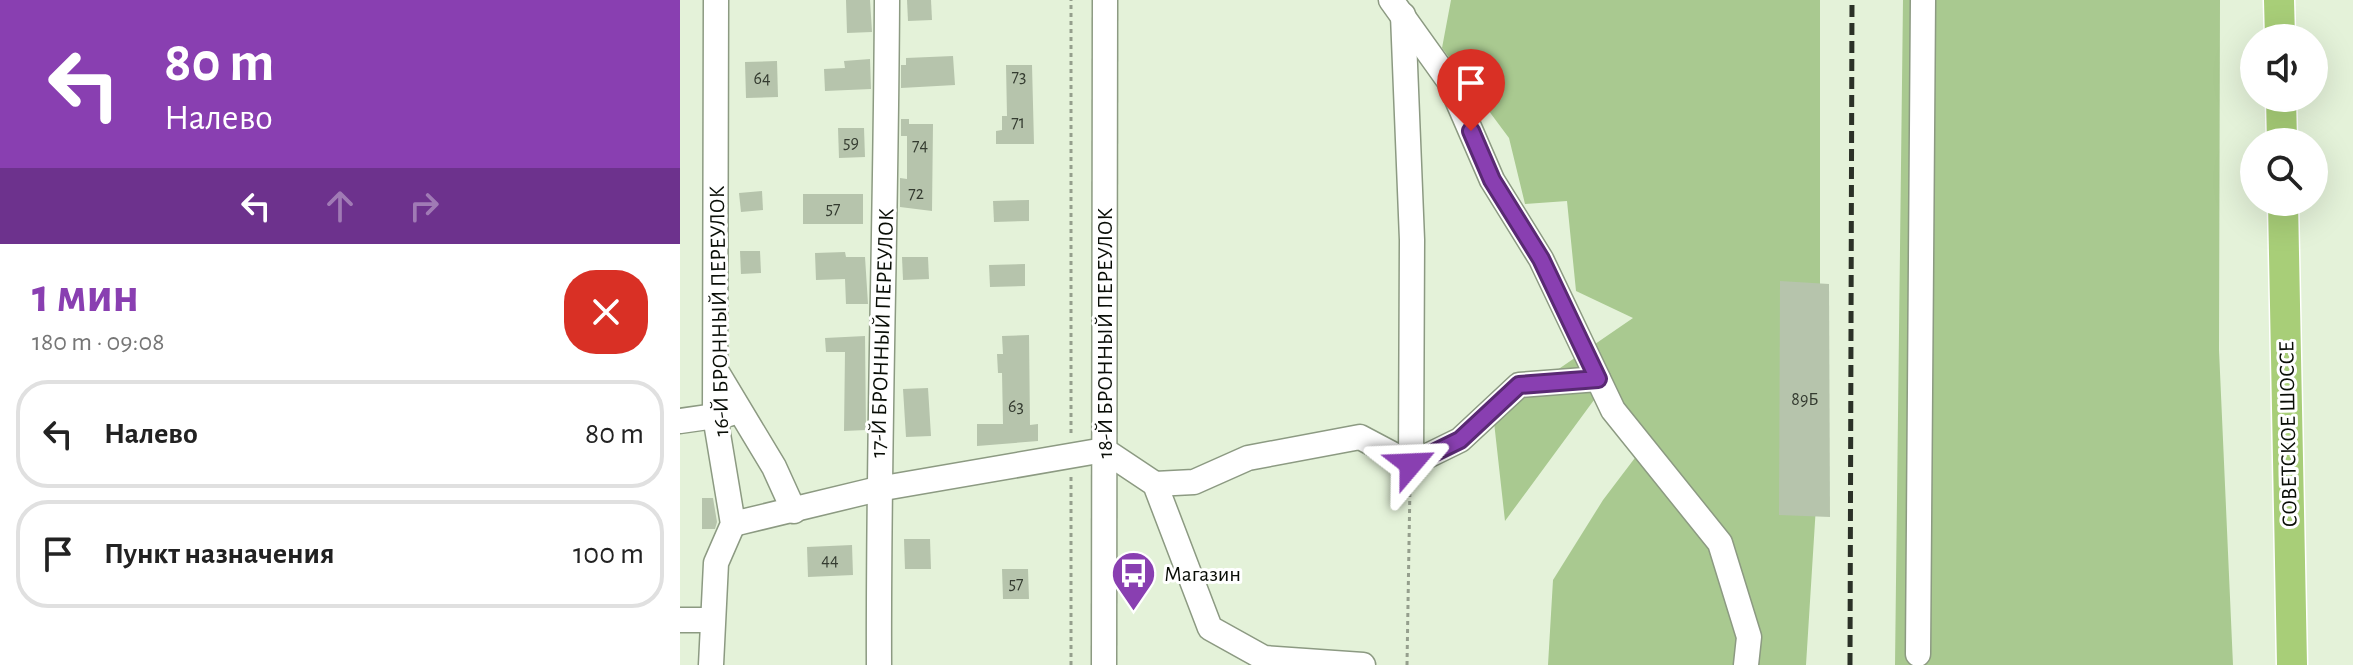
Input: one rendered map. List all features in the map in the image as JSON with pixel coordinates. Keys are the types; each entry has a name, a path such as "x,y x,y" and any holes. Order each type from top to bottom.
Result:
{"main road":[{"path":"2279,0 2280,24"},
{"name":"СОВЕТСКОЕ ШОССЕ","path":"2283,216 2292,665"}],"street":[{"name":"16-Й БРОННЫЙ ПЕРЕУЛОК","path":"716,0 718,374 715,416 733,524"},
{"name":"17-Й БРОННЫЙ ПЕРЕУЛОК","path":"879,665 878,489 886,239 887,0"},
{"name":"18-Й БРОННЫЙ ПЕРЕУЛОК","path":"1104,665 1105,0"},
{"path":"1918,654 1923,0"},
{"path":"1397,7 1449,81 1492,180 1541,259 1613,410 1720,543 1749,637 1746,665"},
{"path":"1397,7 1412,240 1411,464"},
{"path":"718,374 743,412 794,511"},
{"path":"1411,464 1460,440 1519,385 1598,379"},
{"path":"680,421 743,412"},
{"path":"1155,484 1194,482 1248,458 1360,437 1411,464"},
{"path":"711,665 710,620 716,563 733,524 878,489 1104,450 1155,484 1210,628 1264,658 1363,665"},
{"path":"680,620 710,620"}],"path":[{"path":"1071,0 1071,665"},
{"path":"1407,665 1411,464"}],"green space":[{"path":"1451,0 1820,0 1820,442 1806,665 1548,665 1553,580 1603,500 1650,438 1605,385 1505,521 1494,422 1515,399 1633,318 1576,291 1567,201 1525,204 1509,138 1442,48"},
{"path":"1903,0 2220,0 2219,350 2233,665 1895,665"}],"building":[{"path":"846,0 870,0 872,32 847,33"},
{"path":"907,0 931,0 932,20 908,21"},
{"path":"953,56 955,85 901,88 901,65 906,65 906,58"},
{"path":"870,59 871,89 825,91 824,69 845,68 844,61"},
{"path":"777,61 778,97 746,98 745,62"},
{"path":"1006,65 1032,65 1034,144 996,144 996,131 1002,130 1002,116 1007,116"},
{"path":"901,119 909,119 909,124 933,124 932,211 900,207 900,178 907,179 907,136 901,136"},
{"path":"838,128 864,128 865,157 839,158"},
{"path":"762,191 763,210 741,212 739,193"},
{"path":"803,194 863,194 863,224 803,224"},
{"path":"1029,200 1029,221 994,222 993,201"},
{"path":"740,251 760,251 761,273 741,274"},
{"path":"845,252 846,257 865,257 868,304 846,304 845,279 816,280 815,253"},
{"path":"902,257 928,257 929,279 903,280"},
{"path":"1025,264 1025,286 990,287 989,265"},
{"path":"1780,281 1829,284 1830,517 1779,515"},
{"path":"1029,335 1030,425 1038,424 1038,441 977,446 977,424 1003,424 1002,373 998,373 997,354 1003,354 1002,336"},
{"path":"865,336 866,430 844,431 845,352 826,352 825,338"},
{"path":"928,388 931,436 906,437 903,389"},
{"path":"702,498 713,498 717,522 715,529 702,529"},
{"path":"904,539 930,539 931,569 905,569"},
{"path":"852,545 853,575 808,577 807,547"},
{"path":"1002,569 1028,569 1029,599 1003,599"}],"railway":[{"path":"1850,665 1852,0"}],"place":[{"name":"Магазин","path":"1133,613"}],"route":[{"path":"1411,464 1460,440 1519,385 1598,379 1541,259 1492,180 1471,131"}]}
